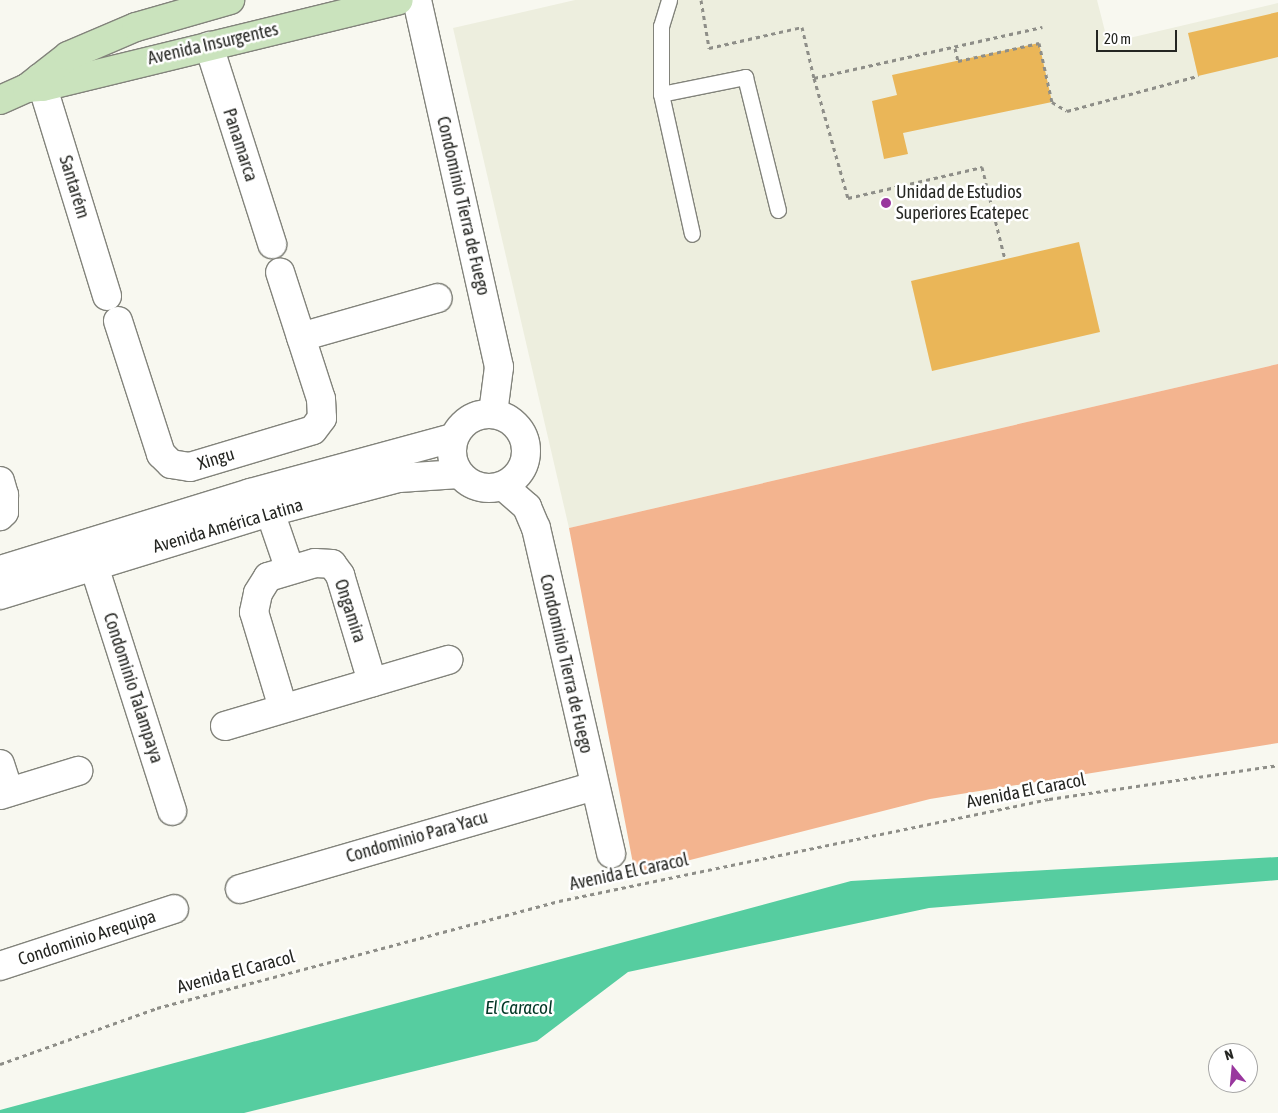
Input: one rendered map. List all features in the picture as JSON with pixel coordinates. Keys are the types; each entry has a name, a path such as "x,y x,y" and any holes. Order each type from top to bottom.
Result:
{"main road":[{"name":"Avenida Insurgentes","path":"37,84 68,56 127,30 230,0"},
{"name":"Avenida Insurgentes","path":"0,100 37,84 209,46 399,0"}],"street":[{"name":"Condominio Tierra de Fuego","path":"417,0 499,368 493,413"},
{"name":"Panamarca","path":"209,46 272,244"},
{"name":"Santarém","path":"37,84 107,296"},
{"name":"Xingu","path":"118,322 161,454 171,464 190,467 313,430 322,418 320,399 280,272"},
{"path":"301,337 438,298"},
{"path":"493,413 516,423 527,445 522,470 503,486 487,488 472,484 460,474 454,463 454,438 468,419 493,413"},
{"name":"Avenida América Latina","path":"0,570 250,493 454,438"},
{"path":"237,453 250,493"},
{"name":"Avenida América Latina","path":"0,595 270,512 399,478 460,474"},
{"path":"0,481 4,512 0,516"},
{"name":"Condominio Tierra de Fuego","path":"503,486 527,507 536,528 611,853"},
{"path":"270,512 290,570"},
{"name":"Ongamira","path":"283,708 254,612 258,594 268,577 290,570 315,563 332,564 340,575 372,682"},
{"name":"Condominio Talampaya","path":"94,566 172,811"},
{"path":"225,726 448,660"},
{"path":"0,764 5,794 78,771"},
{"name":"Condominio Para Yacu","path":"240,889 594,786"},
{"name":"Condominio Arequipa","path":"0,966 174,909"}],"lane":[{"path":"669,0 661,26 661,94 692,234"},
{"path":"661,94 745,77 778,210"}],"path":[{"path":"701,0 709,48 802,27 814,78 848,198 982,167 1005,259"},
{"path":"814,78 955,48 1042,27"},
{"path":"955,48 958,61 1039,44 1052,102 1067,111 1198,76"},
{"name":"Avenida El Caracol","path":"0,1064 157,1008 559,901 1049,799 1278,765"}],"shaded area":[{"name":"Unidad de Estudios Superiores Ecatepec","path":"575,0 1097,0 1108,43 1278,3 1278,364 569,528 453,28"},
{"path":"1278,364 1278,743 930,799 635,874 569,528"}],"water":[{"name":"El Caracol","path":"1278,857 1278,880 929,908 628,972 537,1041 244,1113 0,1113 0,1110 851,881"}],"building":[{"path":"1278,12 1278,57 1198,76 1188,33"},
{"path":"1039,43 1052,102 903,133 908,154 884,159 872,101 897,95 892,75"},
{"path":"1079,242 1100,332 932,371 911,281"}],"place":[{"name":"Unidad de Estudios Superiores Ecatepec","path":"886,203"}]}
